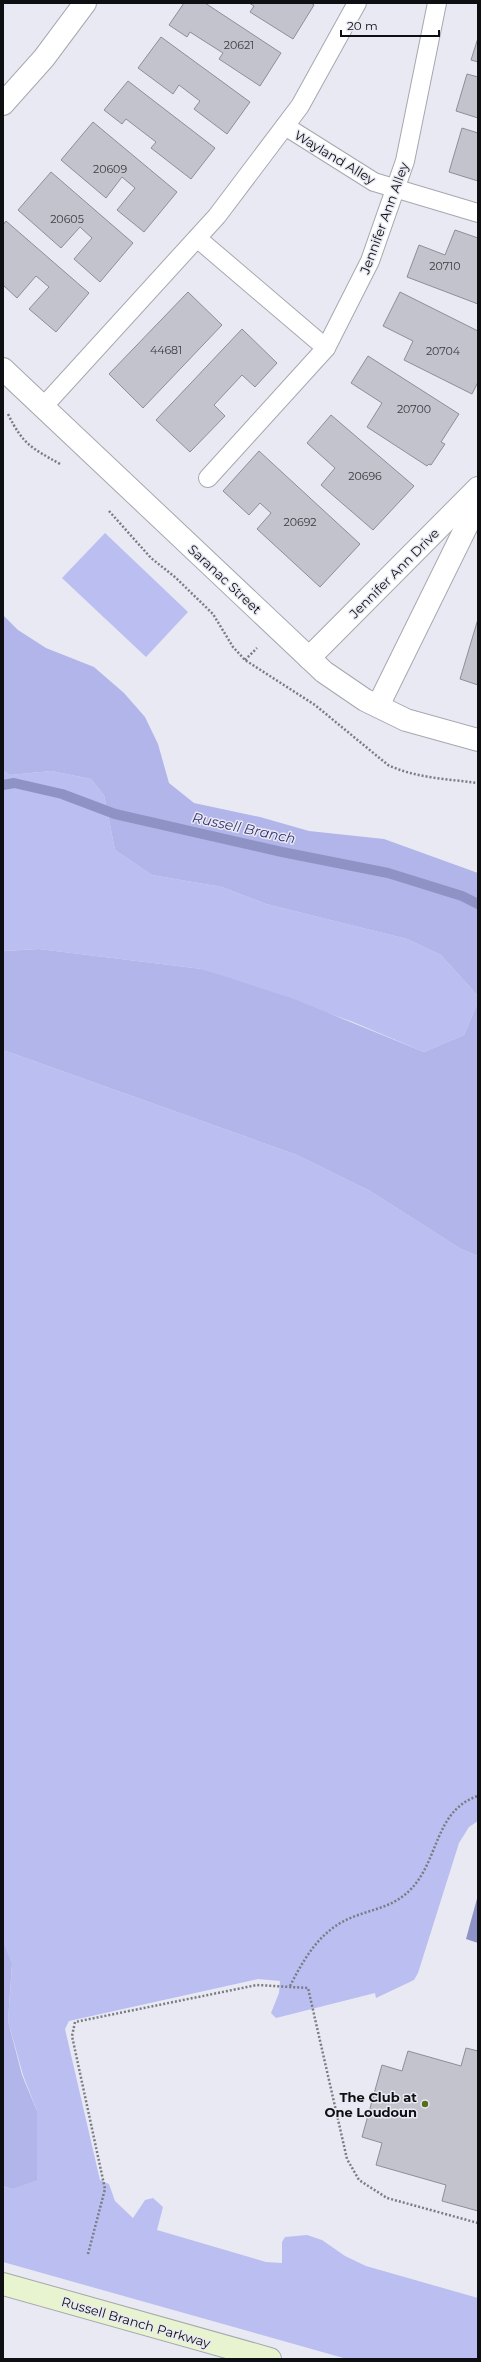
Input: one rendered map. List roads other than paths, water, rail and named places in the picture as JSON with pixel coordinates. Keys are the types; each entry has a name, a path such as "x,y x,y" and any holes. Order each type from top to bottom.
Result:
{"main road":[{"name":"Russell Branch Parkway","path":"3,2284 270,2359"}],"street":[{"path":"3,104 44,58 85,3"},
{"name":"Saranac Street","path":"3,369 324,672 365,700 406,720 478,740"},
{"name":"Jennifer Ann Drive","path":"309,658 478,488"},
{"name":"Jennifer Ann Drive","path":"378,706 478,502"}],"lane":[{"path":"43,407 217,216 300,106 358,3"},
{"name":"Jennifer Ann Alley","path":"208,478 326,348 370,261 405,160 437,3"},
{"name":"Wayland Alley","path":"285,126 374,182 395,190 478,213"},
{"path":"197,238 326,348"}],"waterway":[{"name":"Russell Branch","path":"3,785 14,783 62,794 115,814 282,852 388,873 462,896 478,904"}],"place":[{"name":"The Club at One Loudoun","path":"425,2104"}]}
